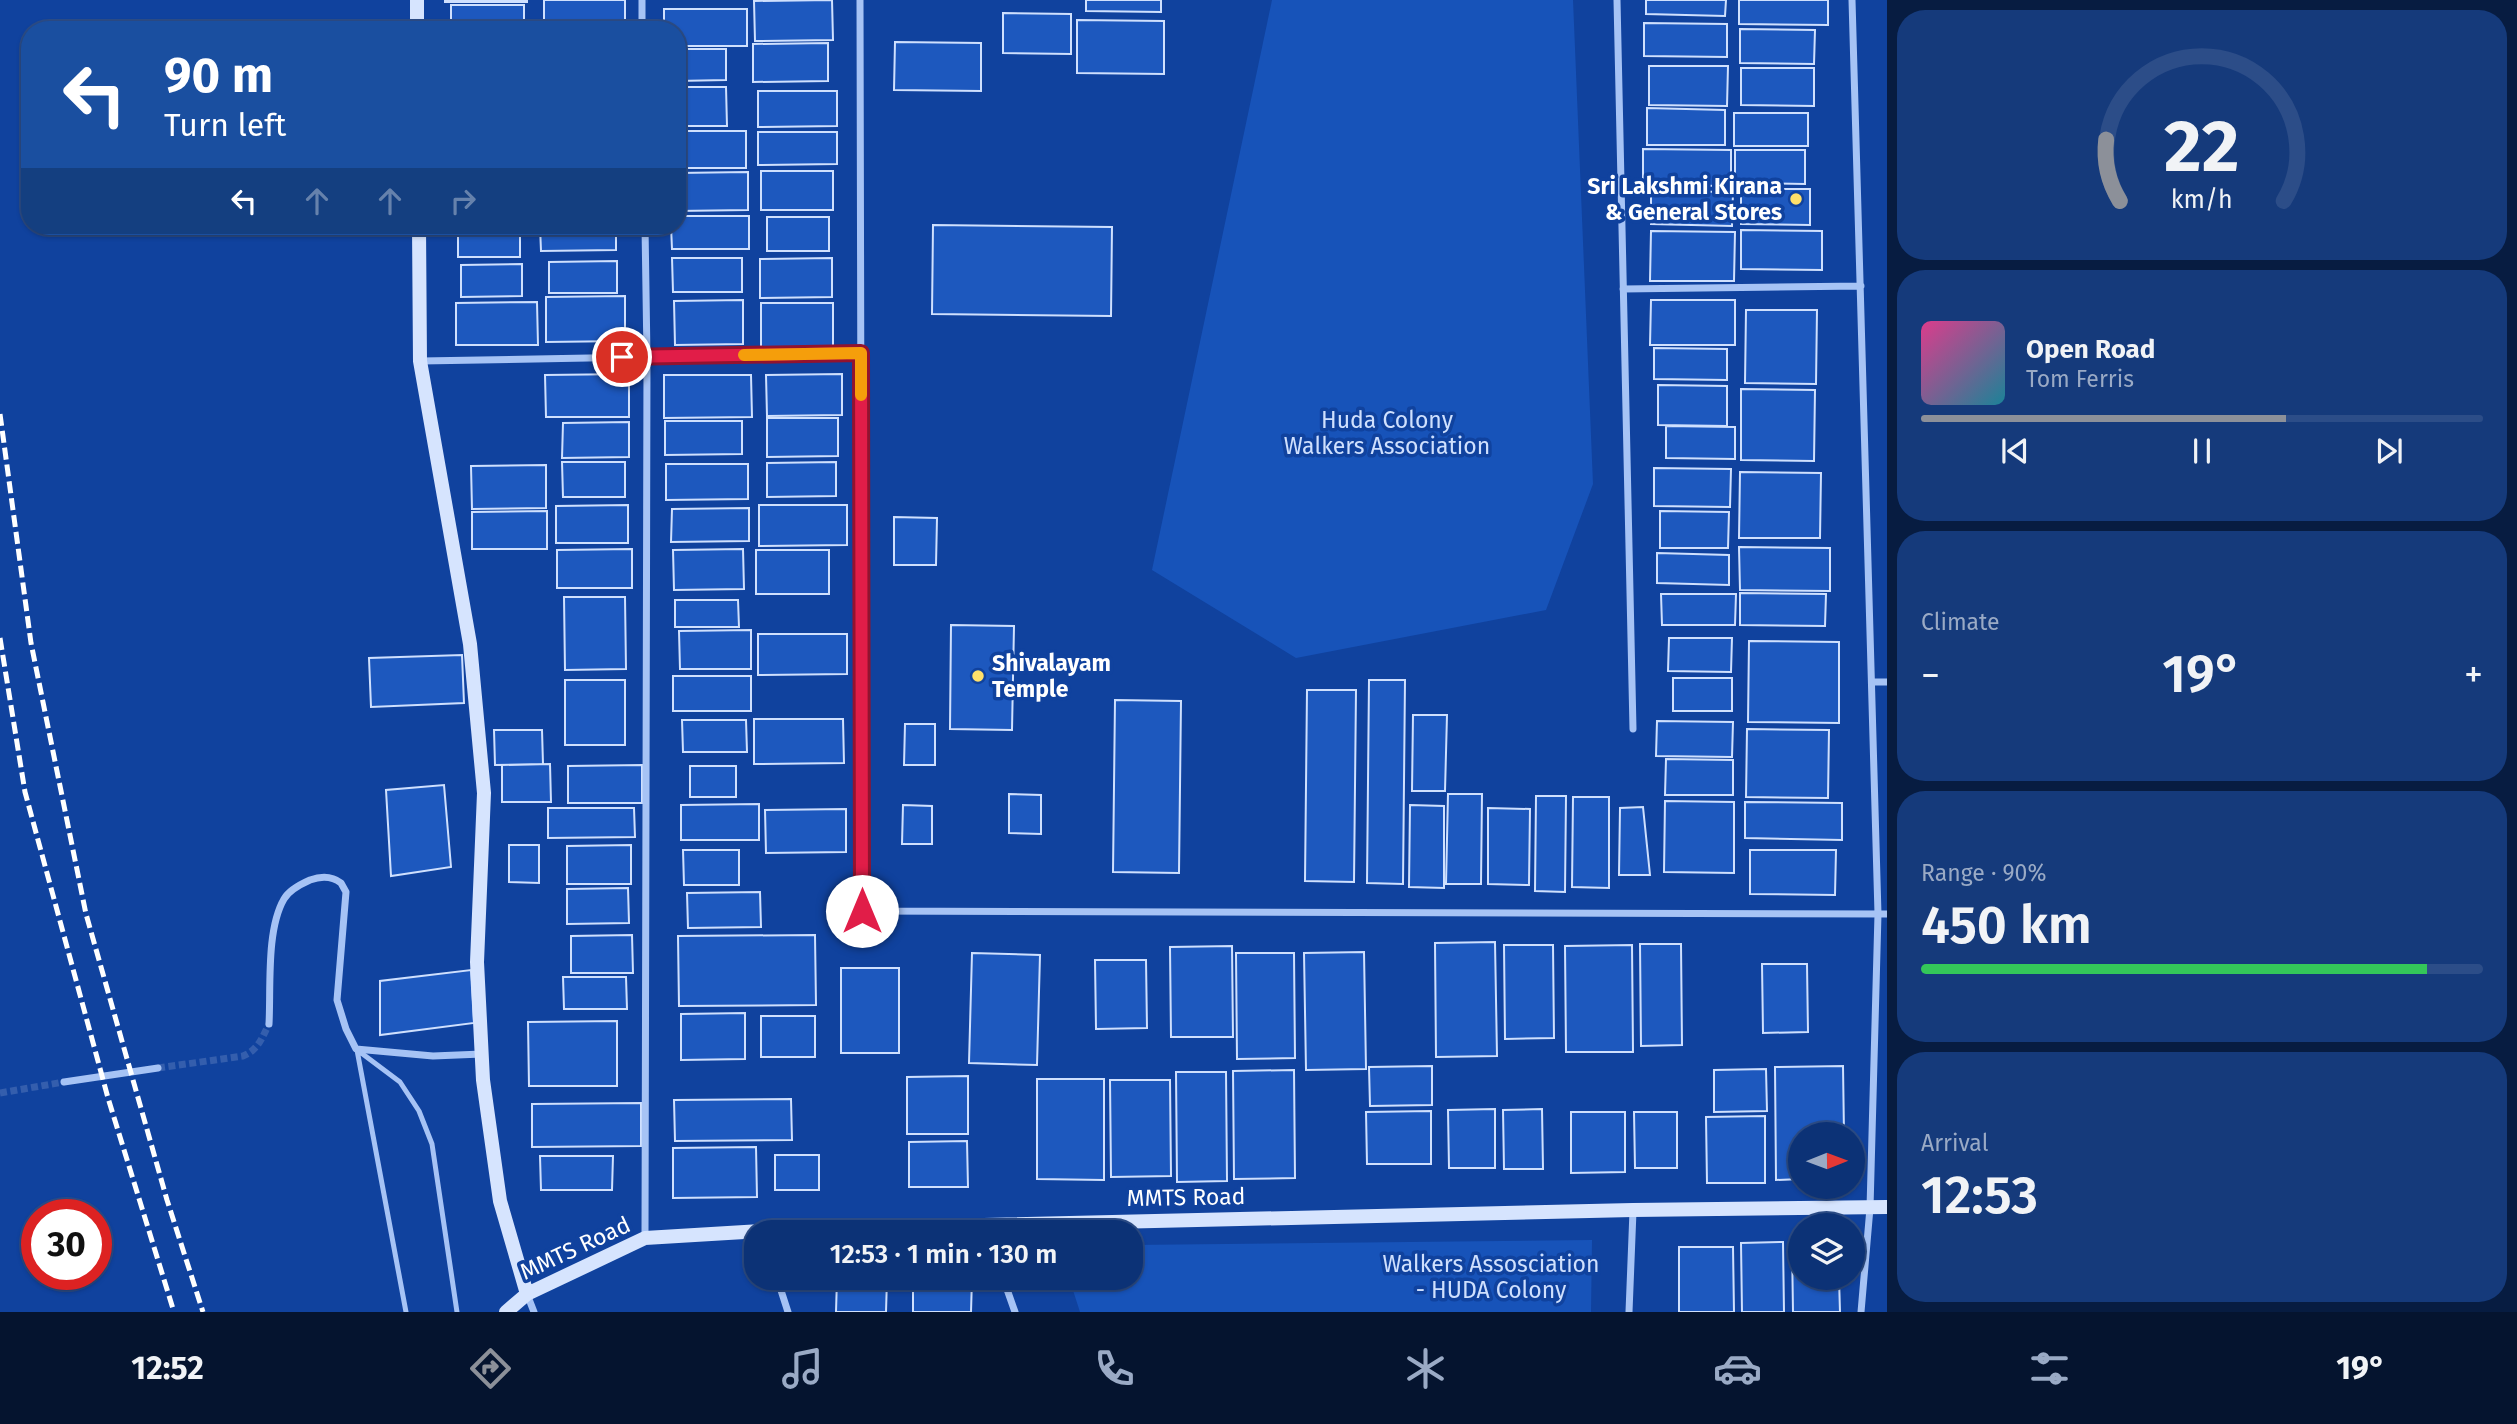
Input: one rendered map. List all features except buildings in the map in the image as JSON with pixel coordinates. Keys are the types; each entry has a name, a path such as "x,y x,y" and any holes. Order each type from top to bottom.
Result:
{"street":[{"path":"417,0 417,21"},
{"path":"642,0 642,21"},
{"path":"860,0 862,911 1883,914"},
{"path":"1617,0 1633,729"},
{"path":"1852,0 1872,682 1883,914 1870,1208 1861,1312"},
{"path":"419,235 420,362 470,644 484,793 477,962 482,1054 500,1201 534,1312"},
{"path":"645,235 645,1238"},
{"path":"1623,289 1861,286"},
{"path":"420,362 861,353"},
{"path":"1872,682 1887,682"},
{"path":"269,1024 277,916 285,897 298,886 312,879 328,877 341,883 346,892 337,1000 356,1049 433,1056 482,1054"},
{"path":"64,1082 158,1068"},
{"name":"MMTS Road","path":"1143,1224 1633,1210 1887,1207"},
{"path":"1629,1312 1633,1210"},
{"name":"MMTS Road","path":"506,1312 527,1294 645,1238 744,1233"},
{"path":"780,1290 788,1312"},
{"path":"1007,1290 1015,1312"}],"lane":[{"path":"356,1049 406,1312"},
{"path":"356,1049 400,1082 419,1111 432,1144 457,1312"}],"green space":[{"name":"Huda Colony Walkers Association","path":"1272,0 1573,0 1593,484 1546,610 1296,658 1152,570"},
{"name":"Walkers Assosciation - HUDA Colony","path":"1592,1240 1591,1312 1080,1312 1073,1290 1143,1290 1143,1245"}],"tunnel":[{"path":"158,1068 243,1056 256,1047 269,1024"},
{"path":"0,1093 64,1082"}],"railway":[{"path":"0,414 31,643 86,914 167,1200 203,1312"},
{"path":"0,638 25,792 108,1098 174,1312"}],"slow traffic":[{"path":"744,355 861,353 861,395"}],"place":[{"name":"Sri Lakshmi Kirana & General Stores","path":"1796,199"},
{"name":"Shivalayam Temple","path":"978,676"}],"route":[{"path":"622,357 861,353 862,911"}]}
